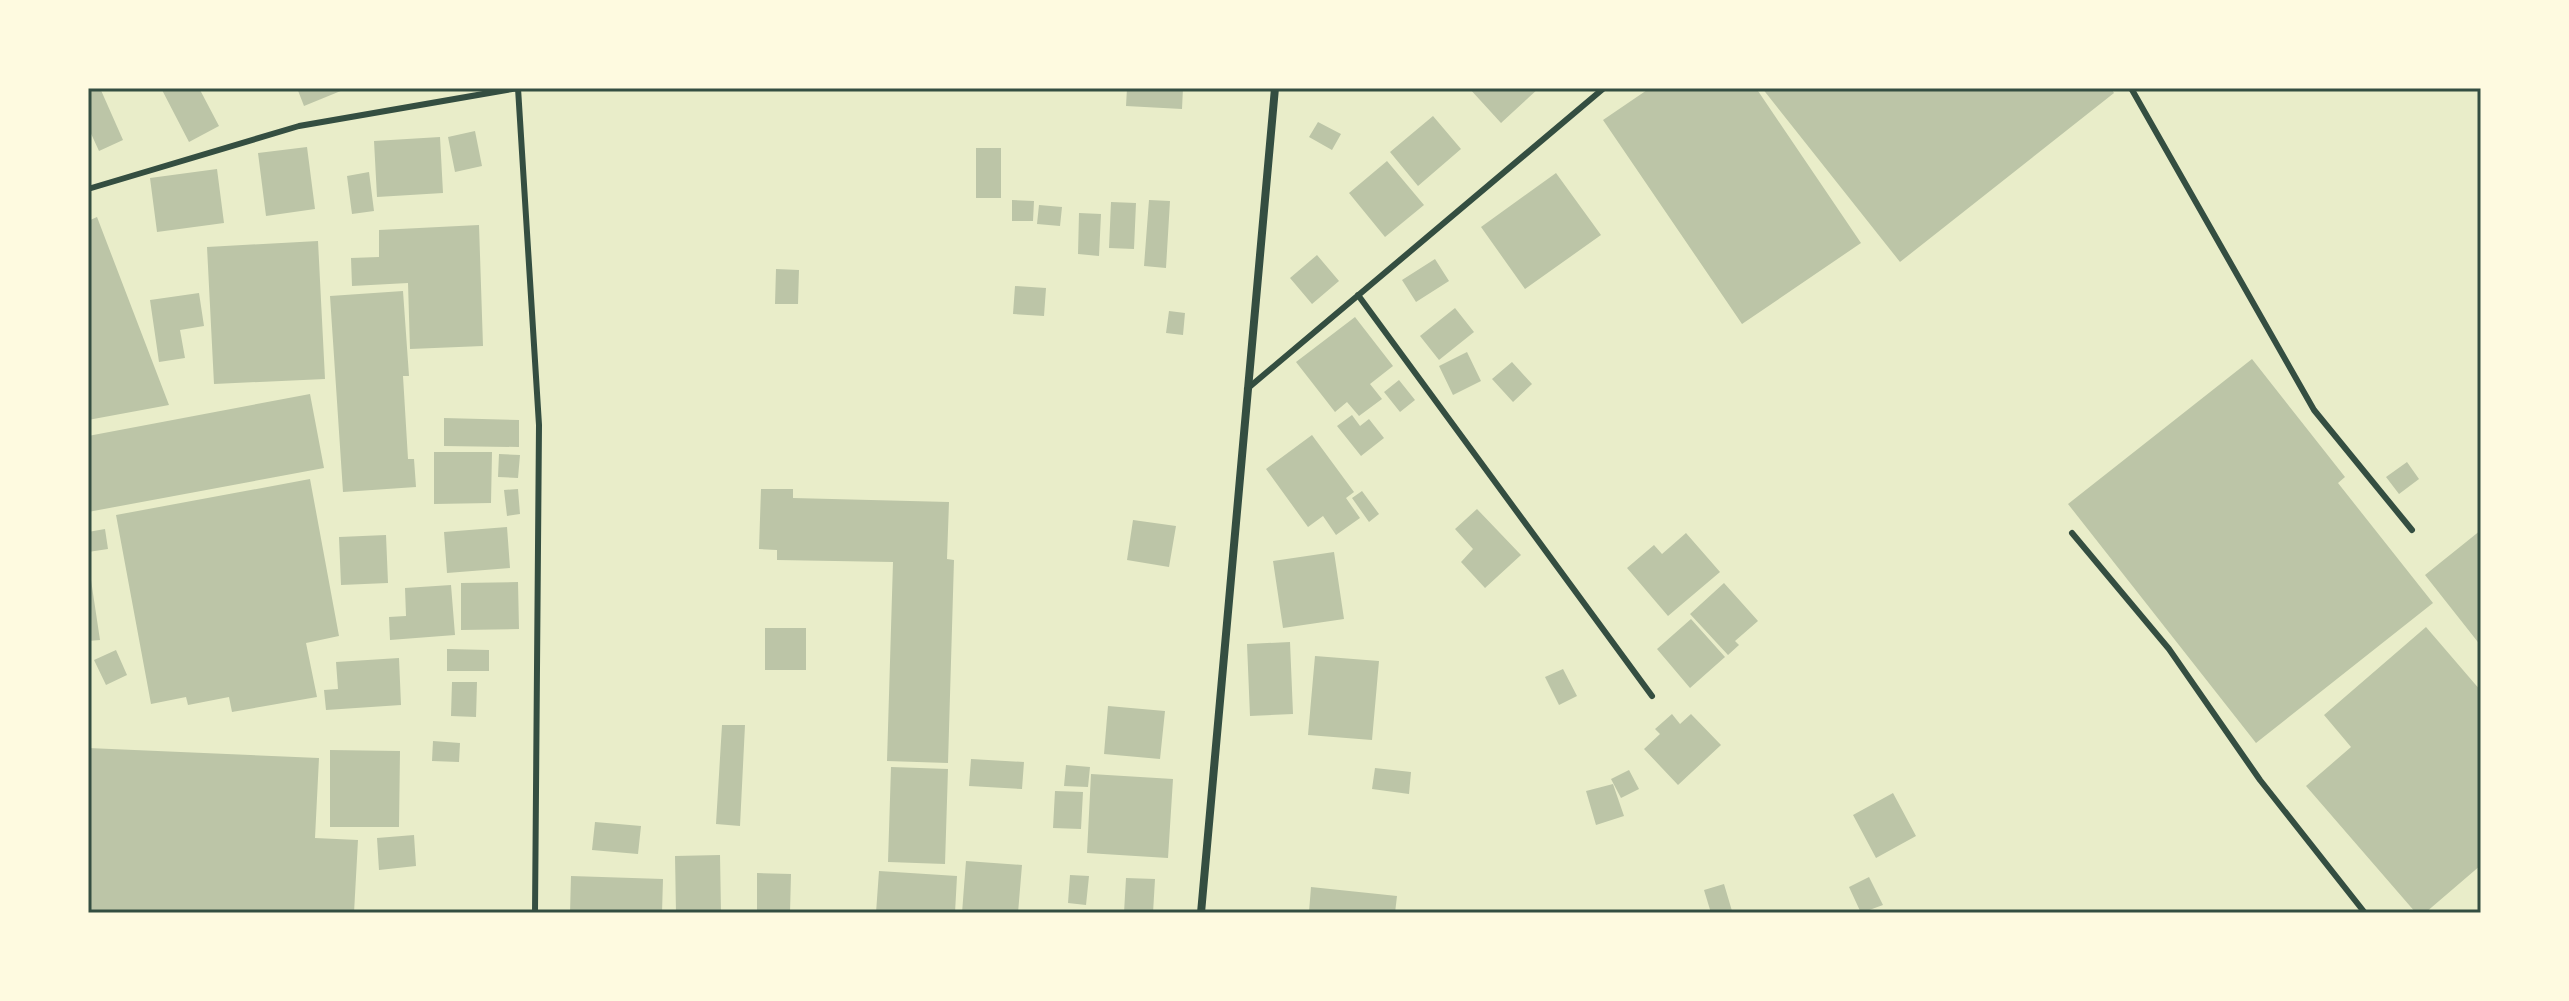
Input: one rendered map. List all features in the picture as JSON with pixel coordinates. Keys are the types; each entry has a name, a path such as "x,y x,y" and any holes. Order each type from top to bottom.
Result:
{"street":[{"path":"1201,913 1275,88"}],"lane":[{"path":"88,189 299,126 518,88 539,425 535,913"},
{"path":"1247,389 1604,88"},
{"path":"2131,88 2314,410 2412,530"},
{"path":"1358,295 1652,696"},
{"path":"2072,533 2169,649 2260,780 2365,913"}],"building":[{"path":"88,88 100,88 123,140 99,151 88,127"},
{"path":"161,88 199,88 219,126 189,142"},
{"path":"297,88 348,88 304,106"},
{"path":"1127,88 1183,88 1182,109 1126,106"},
{"path":"1469,88 1539,88 1501,123"},
{"path":"1650,88 1756,88 1861,243 1742,324 1603,120"},
{"path":"1762,88 2111,88 2114,93 1900,262"},
{"path":"1433,116 1461,149 1418,186 1390,152"},
{"path":"1318,122 1341,134 1332,150 1309,137"},
{"path":"475,131 482,166 455,172 448,137"},
{"path":"440,137 443,193 377,197 374,141"},
{"path":"307,147 315,209 266,216 258,153"},
{"path":"976,148 1001,148 1001,198 976,198"},
{"path":"1387,161 1424,205 1385,237 1349,193"},
{"path":"217,169 224,223 157,232 150,178"},
{"path":"369,172 374,211 352,214 347,176"},
{"path":"1556,173 1601,235 1525,289 1481,227"},
{"path":"1012,200 1034,201 1033,221 1012,221"},
{"path":"1149,200 1170,201 1166,268 1144,266"},
{"path":"1111,202 1136,203 1134,249 1109,248"},
{"path":"1039,205 1062,207 1060,226 1037,224"},
{"path":"1079,213 1101,214 1099,256 1078,254"},
{"path":"97,217 169,405 88,420 88,221"},
{"path":"479,225 483,346 410,349 408,283 352,286 351,258 379,257 379,230"},
{"path":"318,241 325,379 214,384 207,247"},
{"path":"1317,255 1339,281 1312,304 1290,278"},
{"path":"1435,259 1449,281 1416,302 1402,280"},
{"path":"776,269 799,270 798,304 775,304"},
{"path":"1015,286 1046,288 1044,316 1013,314"},
{"path":"403,291 409,376 403,376 408,459 414,459 416,487 343,492 330,296"},
{"path":"199,293 204,326 180,330 185,358 159,362 150,300"},
{"path":"1455,308 1474,332 1439,360 1420,336"},
{"path":"1169,311 1185,313 1183,335 1166,333"},
{"path":"1355,317 1393,366 1370,384 1382,399 1359,416 1347,402 1335,412 1296,362"},
{"path":"1467,352 1481,381 1453,395 1439,366"},
{"path":"2252,359 2345,477 2338,483 2433,603 2256,743 2068,504"},
{"path":"1512,362 1532,384 1513,402 1492,379"},
{"path":"1399,380 1415,400 1400,412 1384,392"},
{"path":"310,394 324,468 88,512 88,436"},
{"path":"1352,415 1360,426 1369,419 1384,438 1361,456 1337,426"},
{"path":"444,418 519,420 519,447 444,446"},
{"path":"1312,435 1354,492 1346,498 1360,518 1336,535 1323,516 1308,527 1266,469"},
{"path":"434,452 492,452 491,503 434,504"},
{"path":"499,454 520,455 518,478 498,477"},
{"path":"2407,462 2419,479 2399,494 2386,477"},
{"path":"310,479 339,636 306,643 317,697 232,712 229,697 188,705 186,697 151,704 116,515"},
{"path":"518,489 520,514 507,516 504,490"},
{"path":"761,489 793,489 793,498 949,502 947,559 954,560 948,763 887,761 893,562 777,560 777,550 759,549"},
{"path":"1362,491 1379,514 1369,522 1352,498"},
{"path":"1477,509 1521,555 1485,588 1461,562 1473,549 1455,529"},
{"path":"1133,520 1176,526 1169,567 1127,560"},
{"path":"507,527 510,568 447,573 444,532"},
{"path":"105,529 108,549 88,552 88,532"},
{"path":"2481,530 2481,646 2425,575"},
{"path":"1686,533 1720,572 1668,616 1627,568 1654,545 1662,554"},
{"path":"386,535 388,583 341,585 339,537"},
{"path":"1334,552 1344,619 1283,628 1273,561"},
{"path":"88,560 100,640 88,641"},
{"path":"518,582 519,629 461,630 461,583"},
{"path":"1724,583 1758,621 1735,641 1739,645 1728,655 1690,614"},
{"path":"451,585 455,635 390,640 389,617 406,616 405,588"},
{"path":"1691,619 1725,657 1690,688 1657,649"},
{"path":"2426,627 2481,691 2481,865 2425,913 2416,913 2306,786 2351,747 2324,715"},
{"path":"765,628 806,628 806,670 765,670"},
{"path":"1290,642 1293,714 1250,716 1247,644"},
{"path":"447,649 489,650 489,671 447,671"},
{"path":"116,650 127,675 106,685 94,660"},
{"path":"1315,656 1379,661 1372,740 1308,735"},
{"path":"399,658 401,705 326,710 324,690 338,689 336,662"},
{"path":"1563,669 1577,696 1559,705 1545,677"},
{"path":"452,682 477,682 476,717 451,716"},
{"path":"1108,706 1165,711 1160,759 1104,754"},
{"path":"1672,714 1680,724 1691,714 1721,745 1678,785 1644,749 1660,734 1655,729"},
{"path":"722,725 745,725 740,826 716,824"},
{"path":"433,741 460,743 459,762 432,761"},
{"path":"88,748 319,758 315,838 358,840 354,913 88,913"},
{"path":"330,750 400,751 399,827 330,827"},
{"path":"971,759 1024,762 1022,789 969,786"},
{"path":"1066,765 1090,767 1088,787 1064,786"},
{"path":"891,767 948,769 945,864 888,862"},
{"path":"1375,768 1411,772 1409,794 1372,789"},
{"path":"1629,770 1639,789 1621,798 1611,779"},
{"path":"1091,774 1173,779 1168,858 1087,853"},
{"path":"1613,784 1624,816 1596,825 1586,791"},
{"path":"1055,791 1083,792 1081,829 1053,828"},
{"path":"1893,793 1916,836 1876,858 1853,815"},
{"path":"595,822 641,826 638,854 592,850"},
{"path":"414,835 416,866 379,870 377,838"},
{"path":"720,855 721,913 676,913 675,856"},
{"path":"966,861 1022,865 1018,913 962,913"},
{"path":"879,871 957,876 955,913 876,913"},
{"path":"757,873 791,874 790,913 757,913"},
{"path":"1070,875 1089,876 1086,905 1068,903"},
{"path":"571,876 663,879 662,913 570,913"},
{"path":"1869,877 1883,905 1861,913 1849,887"},
{"path":"1126,878 1155,879 1153,913 1124,913"},
{"path":"1724,884 1732,911 1711,913 1704,890"},
{"path":"1311,887 1397,896 1395,913 1309,912"}]}
